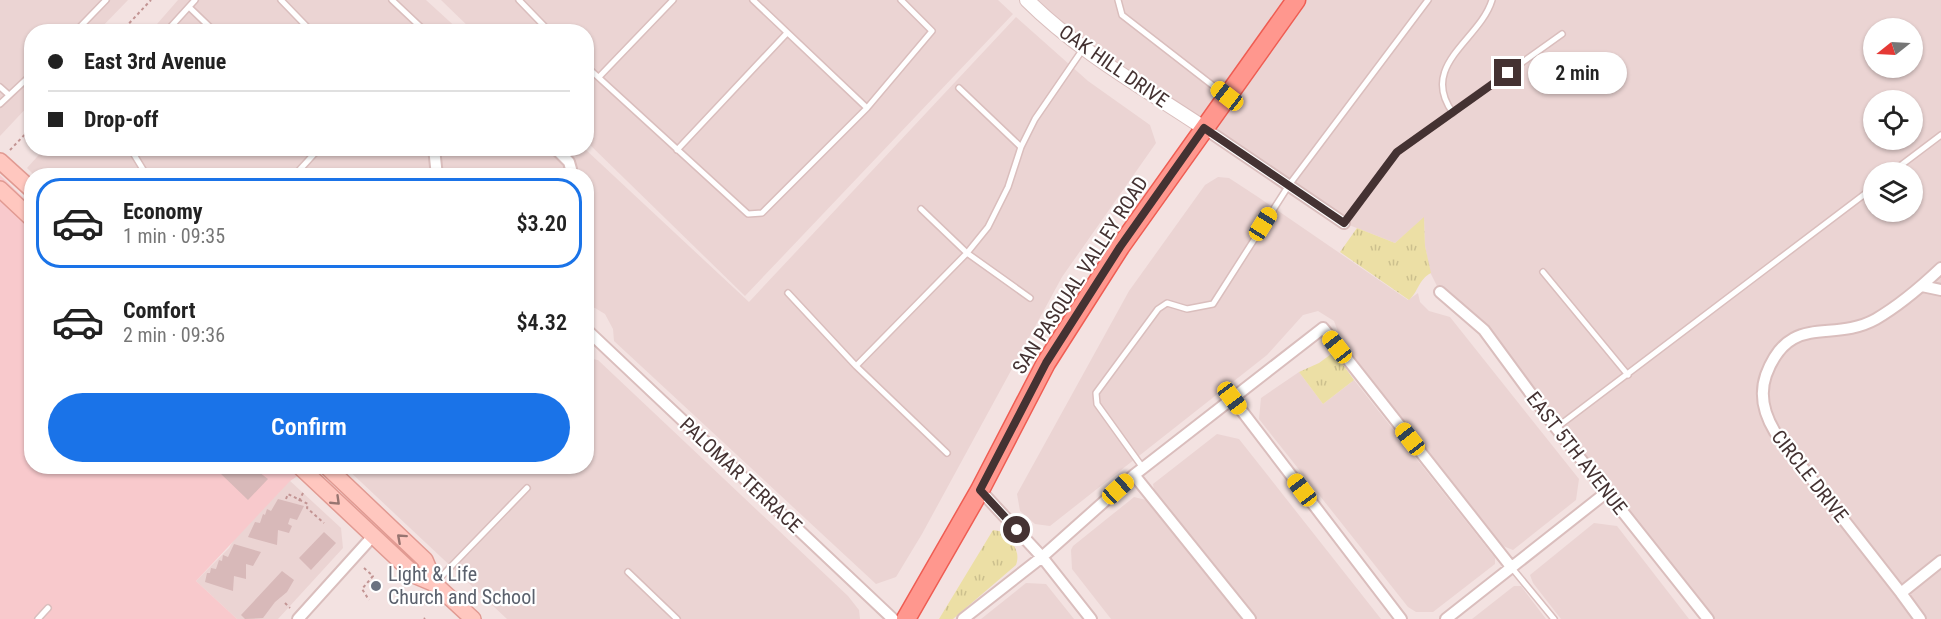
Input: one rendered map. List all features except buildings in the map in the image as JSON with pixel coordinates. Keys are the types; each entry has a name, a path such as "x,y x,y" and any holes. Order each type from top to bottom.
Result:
{"main road":[{"name":"SAN PASQUAL VALLEY ROAD","path":"906,619 980,490 1046,363 1120,247 1296,0"},
{"path":"0,161 24,183"},
{"path":"0,189 24,212"},
{"path":"307,474 416,576 435,584 473,619"},
{"path":"334,474 425,560 435,584"}],"street":[{"name":"OAK HILL DRIVE","path":"1027,0 1045,18 1084,47 1204,128"},
{"path":"1204,128 1344,223"},
{"name":"CIRCLE DRIVE","path":"1920,619 1775,432 1768,420 1761,395 1773,355 1796,336 1813,331 1846,329 1875,320 1922,286 1941,268"},
{"path":"1922,286 1941,290"},
{"name":"EAST 5TH AVENUE","path":"1440,292 1484,330 1556,428 1708,619"},
{"path":"963,619 1042,557 1134,475 1323,328 1512,568"},
{"name":"PALOMAR TERRACE","path":"594,337 893,619"},
{"path":"1232,398 1401,619"},
{"path":"1134,475 1250,619"},
{"path":"980,490 1042,557 1091,619"},
{"path":"1446,619 1607,492"},
{"path":"298,619 365,548 373,536"},
{"path":"1901,593 1941,561"}],"lane":[{"path":"83,24 106,0"},
{"path":"173,24 195,0"},
{"path":"281,0 304,24"},
{"path":"392,0 418,24"},
{"path":"519,0 542,24"},
{"path":"599,77 673,0"},
{"path":"753,0 867,108"},
{"path":"594,73 748,214 762,213 867,108 932,31 901,0"},
{"path":"1118,0 1122,15 1227,96"},
{"path":"1143,468 1097,404 1096,393 1158,309 1167,303 1187,309 1213,304 1289,185 1428,0"},
{"path":"1453,113 1446,104 1442,84 1447,65 1492,0"},
{"path":"189,7 206,24"},
{"path":"677,150 787,33"},
{"path":"1344,223 1397,152 1562,34"},
{"path":"856,366 967,254 988,226 1008,187 1021,147 1035,119 1084,47"},
{"path":"0,104 24,81"},
{"path":"0,87 9,95"},
{"path":"959,88 1021,147"},
{"path":"1905,162 1941,135"},
{"path":"301,168 312,156"},
{"path":"1556,428 1863,195"},
{"path":"921,209 967,254 1030,298"},
{"path":"1543,272 1628,375"},
{"path":"788,293 856,366 947,453"},
{"path":"435,584 527,488"},
{"path":"1512,568 1554,619"},
{"path":"628,572 677,619"},
{"path":"38,619 48,608"}],"path":[{"path":"128,24 151,0"},
{"path":"0,161 24,136"},
{"path":"299,501 304,491"},
{"path":"286,499 288,494 309,504 307,508 324,522"},
{"path":"364,568 373,576 362,589 369,600"},
{"path":"285,603 290,608"}],"shaded area":[{"path":"0,0 128,0 105,24 24,24 24,110 0,136"},
{"path":"178,0 426,0 452,24 157,24"},
{"path":"441,0 998,0 1013,14 745,296 594,149 594,24 466,24"},
{"path":"1027,0 1941,0 1941,619 1708,619 1484,330 1440,292 1430,272 1425,246 1424,218 1395,243 1344,223"},
{"path":"1016,17 1088,81 1150,125 1156,143 1062,277 922,534 896,577 876,584 614,341 613,329 605,314 594,308 594,168 27,168 38,156 593,156 749,302"},
{"path":"0,175 24,198 24,474 300,474 290,481 196,581 237,619 0,619"},
{"path":"1218,177 1229,178 1408,300 1418,293 1420,302 1429,311 1450,317 1579,479 1576,500 1513,550 1503,546 1341,340 1334,321 1318,311 1303,315 1267,355 1050,526 1035,524 1020,511 1017,494 1129,291 1205,185"},
{"path":"594,359 598,360 848,596 859,610 860,619 507,619 352,474 594,474"},
{"path":"1299,372 1323,404 1354,380 1495,558 1495,564 1433,612 1416,612 1408,607 1259,419 1261,398"},
{"path":"1217,434 1239,439 1381,619 1255,619 1154,490 1153,484"},
{"path":"271,474 283,474 341,528 343,548 278,619 237,619 196,581 229,548"},
{"path":"1134,497 1146,500 1242,619 1111,619 1072,569 1071,550"},
{"path":"1594,523 1617,526 1689,619 1561,619 1533,583 1530,575"},
{"path":"1026,583 1046,584 1074,619 981,619"},
{"path":"1514,586 1521,586 1546,619 1472,619"}],"green space":[{"path":"1424,217 1425,246 1431,273 1423,279 1409,300 1340,252 1357,228 1395,243"},
{"path":"1334,352 1354,380 1323,404 1299,372 1319,363"},
{"path":"993,530 1004,532 1013,544 1017,551 1016,565 953,619 939,619"}],"place":[{"name":"Light & Life Church and School","path":"376,586"}],"route":[{"path":"1017,530 980,490 1046,363 1120,247 1204,128 1344,223 1397,152 1508,73"}]}
